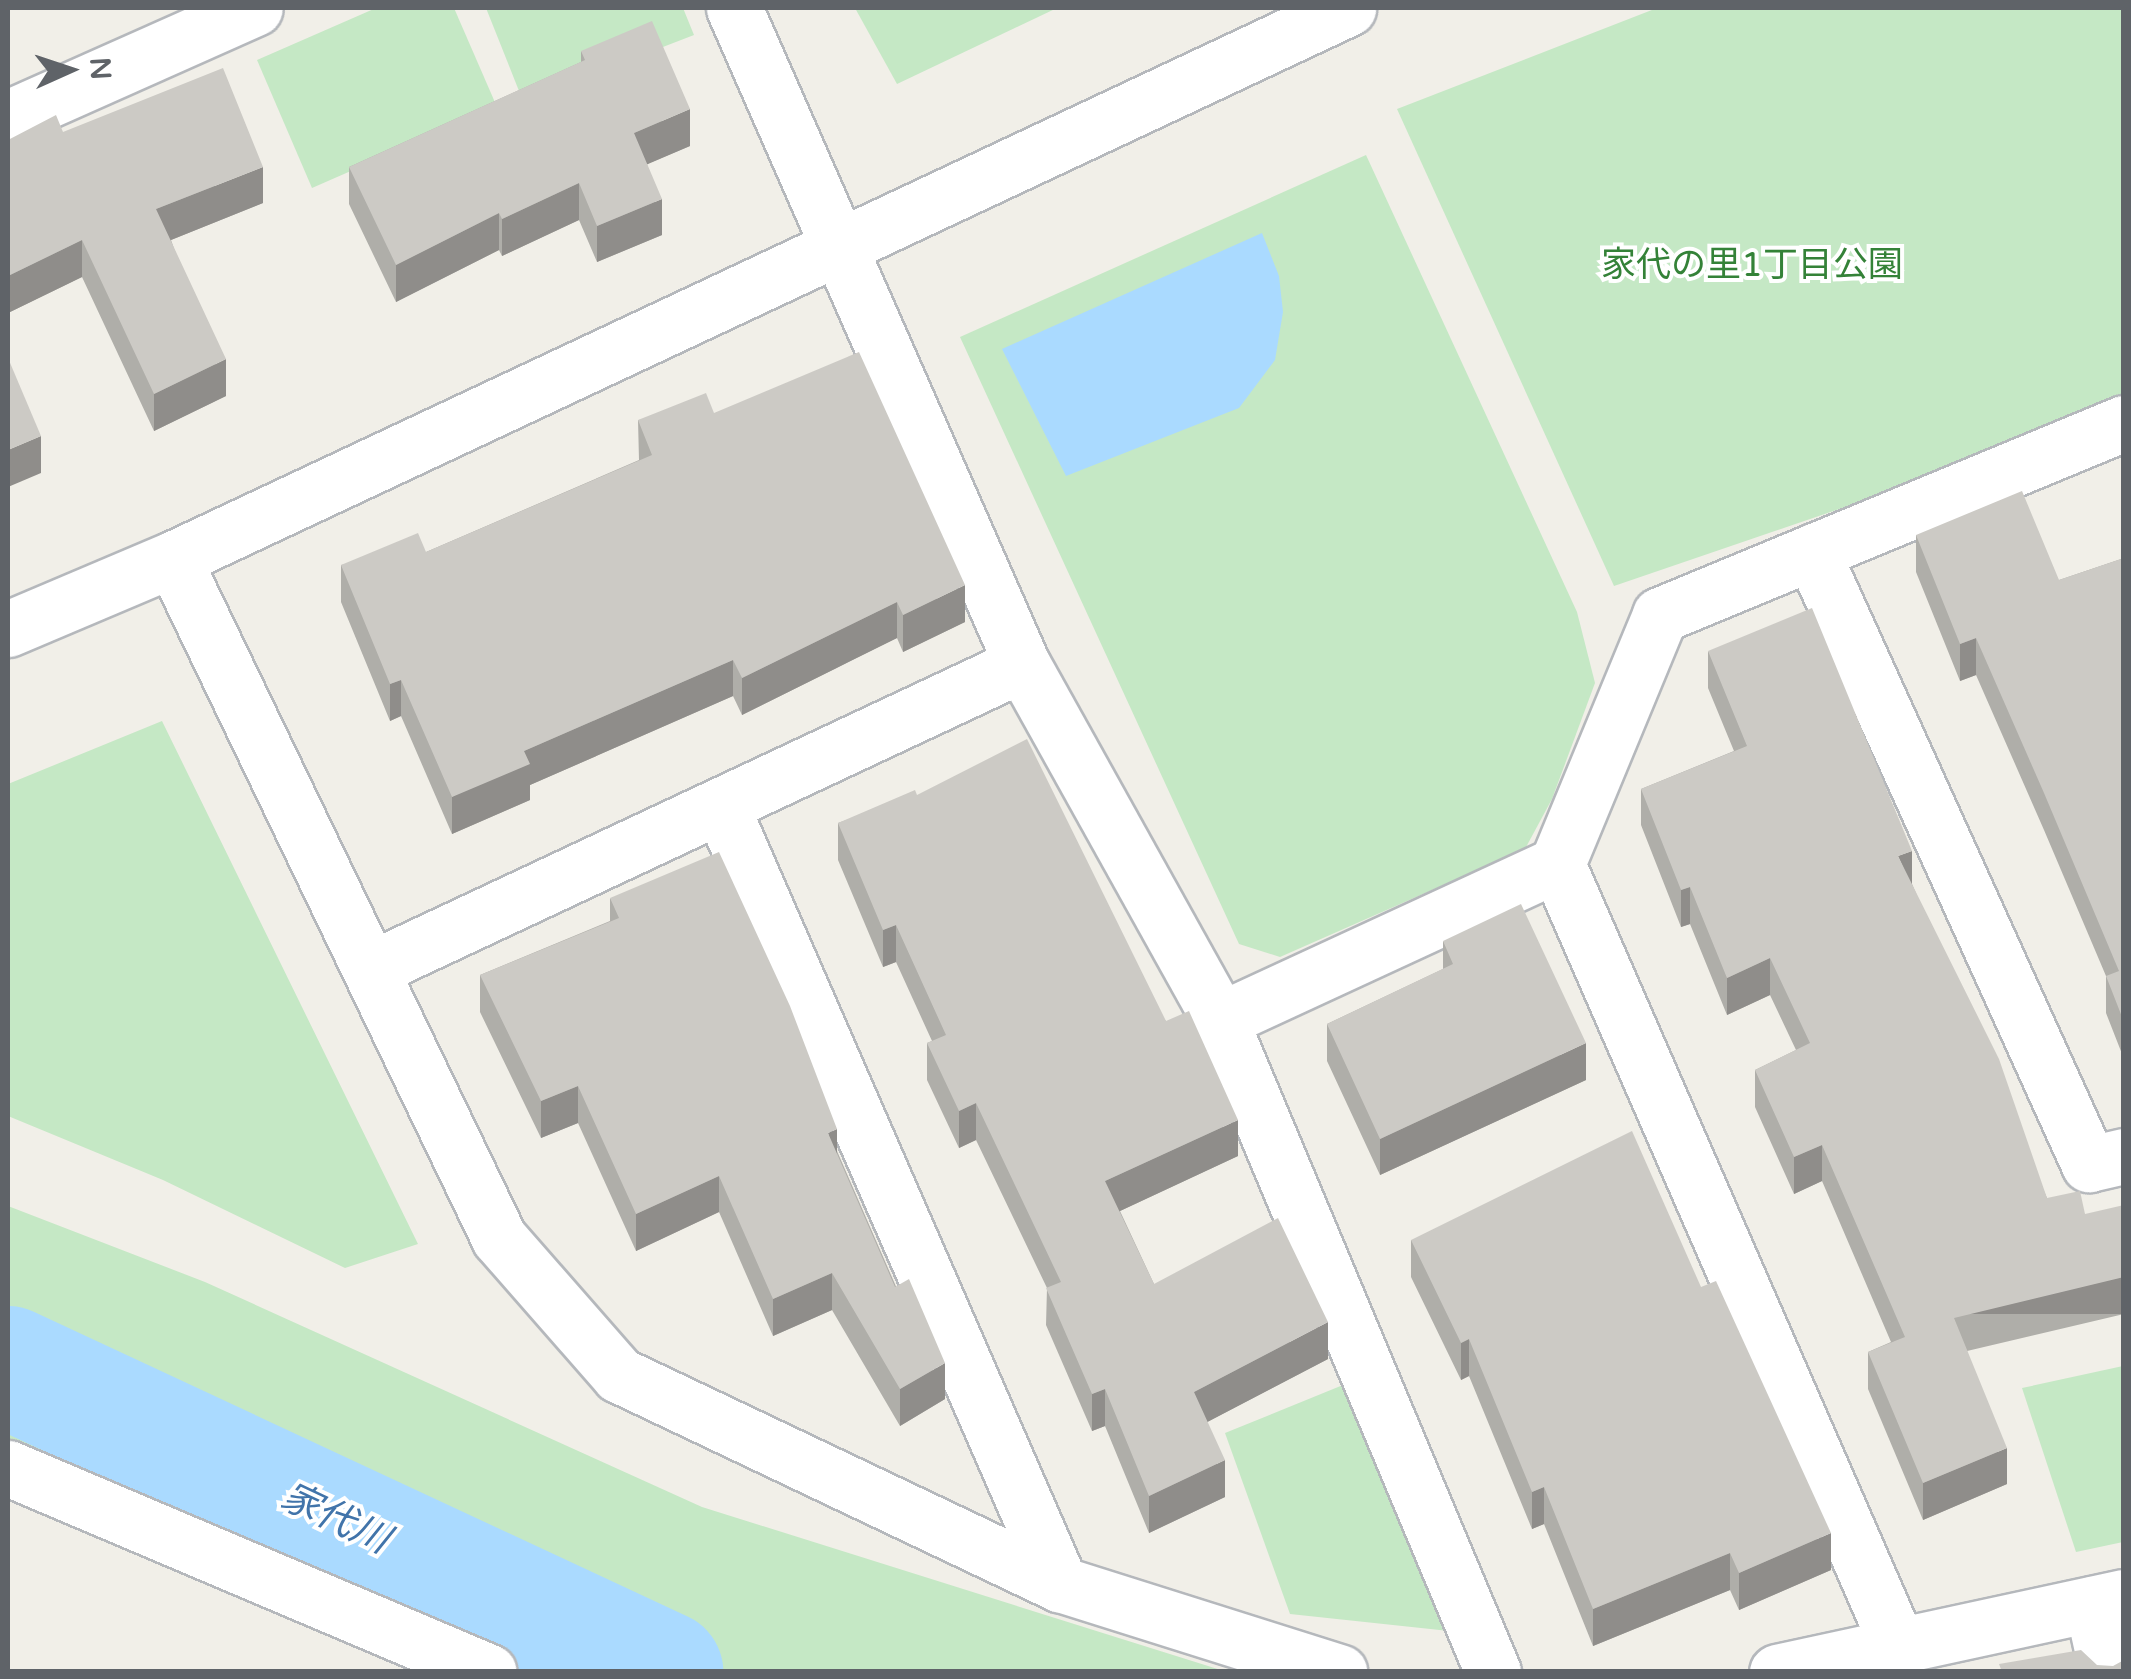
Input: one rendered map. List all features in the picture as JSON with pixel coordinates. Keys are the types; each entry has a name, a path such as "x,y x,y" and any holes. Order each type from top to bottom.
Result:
{"street":[{"path":"8,118 255,8"},
{"path":"734,8 1022,664 1220,1020 1493,1672"},
{"path":"8,629 173,558 1348,8"},
{"path":"1220,1020 1557,864 1660,615 2124,423"},
{"path":"1812,552 2089,1164 2124,1156"},
{"path":"173,558 499,1238 618,1375 1060,1584 1339,1672"},
{"path":"370,969 1022,664"},
{"path":"722,806 1060,1584"},
{"path":"1557,864 1898,1646"},
{"path":"8,1468 398,1650 489,1672"},
{"path":"1778,1672 2108,1600 2107,1672"}],"green space":[{"path":"376,8 454,8 497,107 312,188 257,60"},
{"path":"486,8 683,8 694,35 523,101"},
{"path":"855,8 1057,8 897,84"},
{"name":"家代の里1丁目公園","path":"1657,8 2123,8 2123,412 1614,586 1397,109"},
{"path":"1366,155 1577,612 1595,683 1552,799 1525,849 1280,957 1239,944 960,337"},
{"path":"162,721 418,1244 345,1268 163,1180 8,1116 8,784"},
{"path":"8,1206 205,1282 702,1507 1224,1671 468,1671 8,1490"},
{"path":"2123,1366 2123,1542 2076,1552 2022,1388"},
{"path":"1343,1385 1449,1631 1290,1614 1225,1433"}],"water":[{"path":"1262,233 1279,276 1283,312 1275,360 1239,408 1066,476 1002,349"}],"building":[{"path":"652,21 690,109 634,133 662,199 597,226 579,183 502,219 499,213 396,265 349,167 585,60 581,51"},
{"path":"223,68 263,167 156,209 226,359 154,394 82,240 8,276 8,140 56,115 63,132"},
{"path":"859,352 965,585 903,615 897,602 742,678 733,660 524,751 530,764 452,797 401,680 390,684 341,565 418,533 426,552 652,455 638,420 706,393 714,413"},
{"path":"8,358 41,436 8,450"},
{"path":"2022,491 2059,580 2124,558 2124,1022 2106,976 2119,971 2044,793 1976,638 1960,644 1916,535"},
{"path":"1812,608 1912,851 1898,856 1999,1059 2047,1198 2080,1191 2085,1214 2124,1205 2124,1277 1954,1318 2007,1448 1923,1483 1868,1352 1905,1337 1822,1145 1794,1157 1755,1070 1810,1043 1770,958 1727,978 1690,887 1681,890 1641,789 1747,746 1708,651"},
{"path":"1027,739 1166,1021 1189,1011 1238,1120 1105,1181 1154,1284 1278,1218 1328,1322 1194,1392 1225,1460 1149,1496 1105,1389 1092,1394 1046,1288 1061,1282 976,1103 959,1111 927,1043 946,1035 896,925 883,930 838,823 915,790 917,795"},
{"path":"719,852 790,1006 837,1129 828,1133 895,1287 909,1279 945,1363 900,1389 832,1273 773,1299 719,1176 636,1214 578,1086 541,1101 480,975 619,918 610,898"},
{"path":"1521,904 1586,1043 1380,1139 1327,1024 1453,964 1443,941"},
{"path":"1632,1131 1701,1287 1716,1281 1831,1533 1739,1573 1730,1553 1593,1609 1544,1487 1532,1492 1469,1339 1461,1343 1411,1240"},
{"path":"2081,1650 2097,1665 2113,1666 2124,1660 2124,1672 2002,1672 1999,1664"}],"waterway":[{"name":"家代川","path":"8,1367 662,1672"}]}
